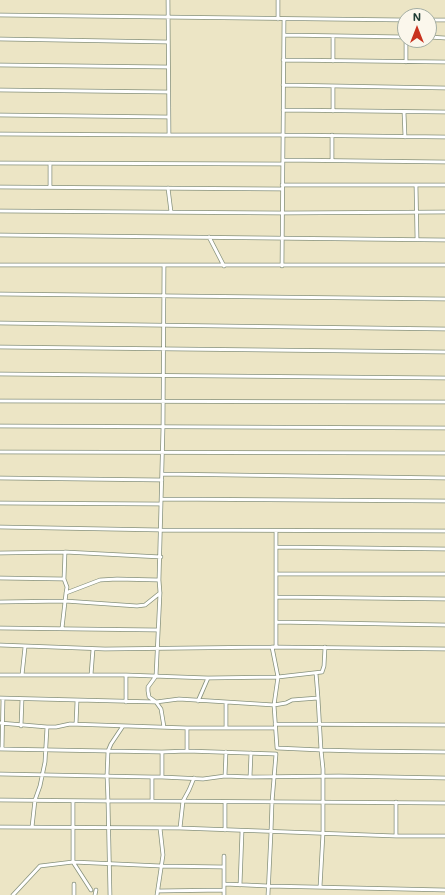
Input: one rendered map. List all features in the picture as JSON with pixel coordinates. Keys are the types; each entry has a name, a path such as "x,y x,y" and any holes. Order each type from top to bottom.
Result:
{"street":[{"path":"168,0 169,135"},
{"path":"278,0 278,19"},
{"path":"0,15 397,20"},
{"path":"282,266 284,19"},
{"path":"284,35 397,39"},
{"path":"333,36 333,60"},
{"path":"0,40 168,42"},
{"path":"405,48 406,62"},
{"path":"284,60 445,62"},
{"path":"0,65 168,67"},
{"path":"283,86 445,88"},
{"path":"333,86 333,111"},
{"path":"0,90 168,92"},
{"path":"283,110 445,112"},
{"path":"404,112 405,137"},
{"path":"0,115 168,117"},
{"path":"0,134 445,137"},
{"path":"332,136 332,160"},
{"path":"283,160 445,162"},
{"path":"0,163 283,164"},
{"path":"50,163 50,187"},
{"path":"282,185 445,185"},
{"path":"416,185 417,239"},
{"path":"0,187 282,189"},
{"path":"168,188 171,212"},
{"path":"0,211 282,213 445,212"},
{"path":"0,235 445,240"},
{"path":"209,237 224,266"},
{"path":"0,265 445,265"},
{"path":"164,266 162,504 158,648 156,676 148,687 149,696 161,709 164,727"},
{"path":"0,294 445,299"},
{"path":"0,323 445,329"},
{"path":"0,347 445,352"},
{"path":"0,374 445,378"},
{"path":"0,401 445,402"},
{"path":"0,426 445,428"},
{"path":"0,452 445,453"},
{"path":"162,474 445,478"},
{"path":"0,478 162,480"},
{"path":"162,499 445,501"},
{"path":"0,503 162,504"},
{"path":"0,527 276,531 445,530"},
{"path":"276,531 276,647"},
{"path":"276,547 445,549"},
{"path":"0,553 65,552 160,557"},
{"path":"62,628 66,593 66,584 64,579 65,552"},
{"path":"276,574 445,574"},
{"path":"0,578 64,579"},
{"path":"66,593 100,580 159,580"},
{"path":"0,602 65,601 137,606 144,605 160,593"},
{"path":"276,597 445,599"},
{"path":"276,622 445,625"},
{"path":"0,628 158,630"},
{"path":"0,645 93,649 272,647 445,649"},
{"path":"22,675 24,647"},
{"path":"268,895 273,777 277,748 274,705 278,677 272,647"},
{"path":"0,675 126,675 208,678 278,677 322,672 325,647"},
{"path":"92,675 93,649"},
{"path":"316,673 323,776 323,833 320,887"},
{"path":"126,675 126,702"},
{"path":"198,701 208,678"},
{"path":"276,754 187,751 162,752 1,749 2,699 156,702 174,699 274,705 292,700 318,698"},
{"path":"21,726 22,699"},
{"path":"76,724 77,701"},
{"path":"226,703 226,728"},
{"path":"1,724 47,727 76,724 187,728 275,728"},
{"path":"275,724 445,726"},
{"path":"110,895 107,775 108,751 123,726"},
{"path":"32,827 35,800 43,776 47,727"},
{"path":"187,728 187,751"},
{"path":"277,748 445,752"},
{"path":"162,752 162,777"},
{"path":"225,776 226,752"},
{"path":"250,777 251,753"},
{"path":"0,774 43,776 107,775 208,779 225,776 445,778"},
{"path":"152,777 152,801"},
{"path":"180,828 183,802 194,778"},
{"path":"0,800 445,803"},
{"path":"73,801 73,862 94,890 95,895"},
{"path":"224,830 225,802"},
{"path":"396,802 396,836"},
{"path":"0,827 180,828 396,836 445,836"},
{"path":"157,895 163,850 160,828"},
{"path":"240,885 242,831"},
{"path":"224,856 224,895"},
{"path":"13,895 40,866 73,862 224,867"},
{"path":"74,884 74,895"},
{"path":"225,884 445,890"},
{"path":"192,890 192,895"},
{"path":"158,891 224,890"}]}
